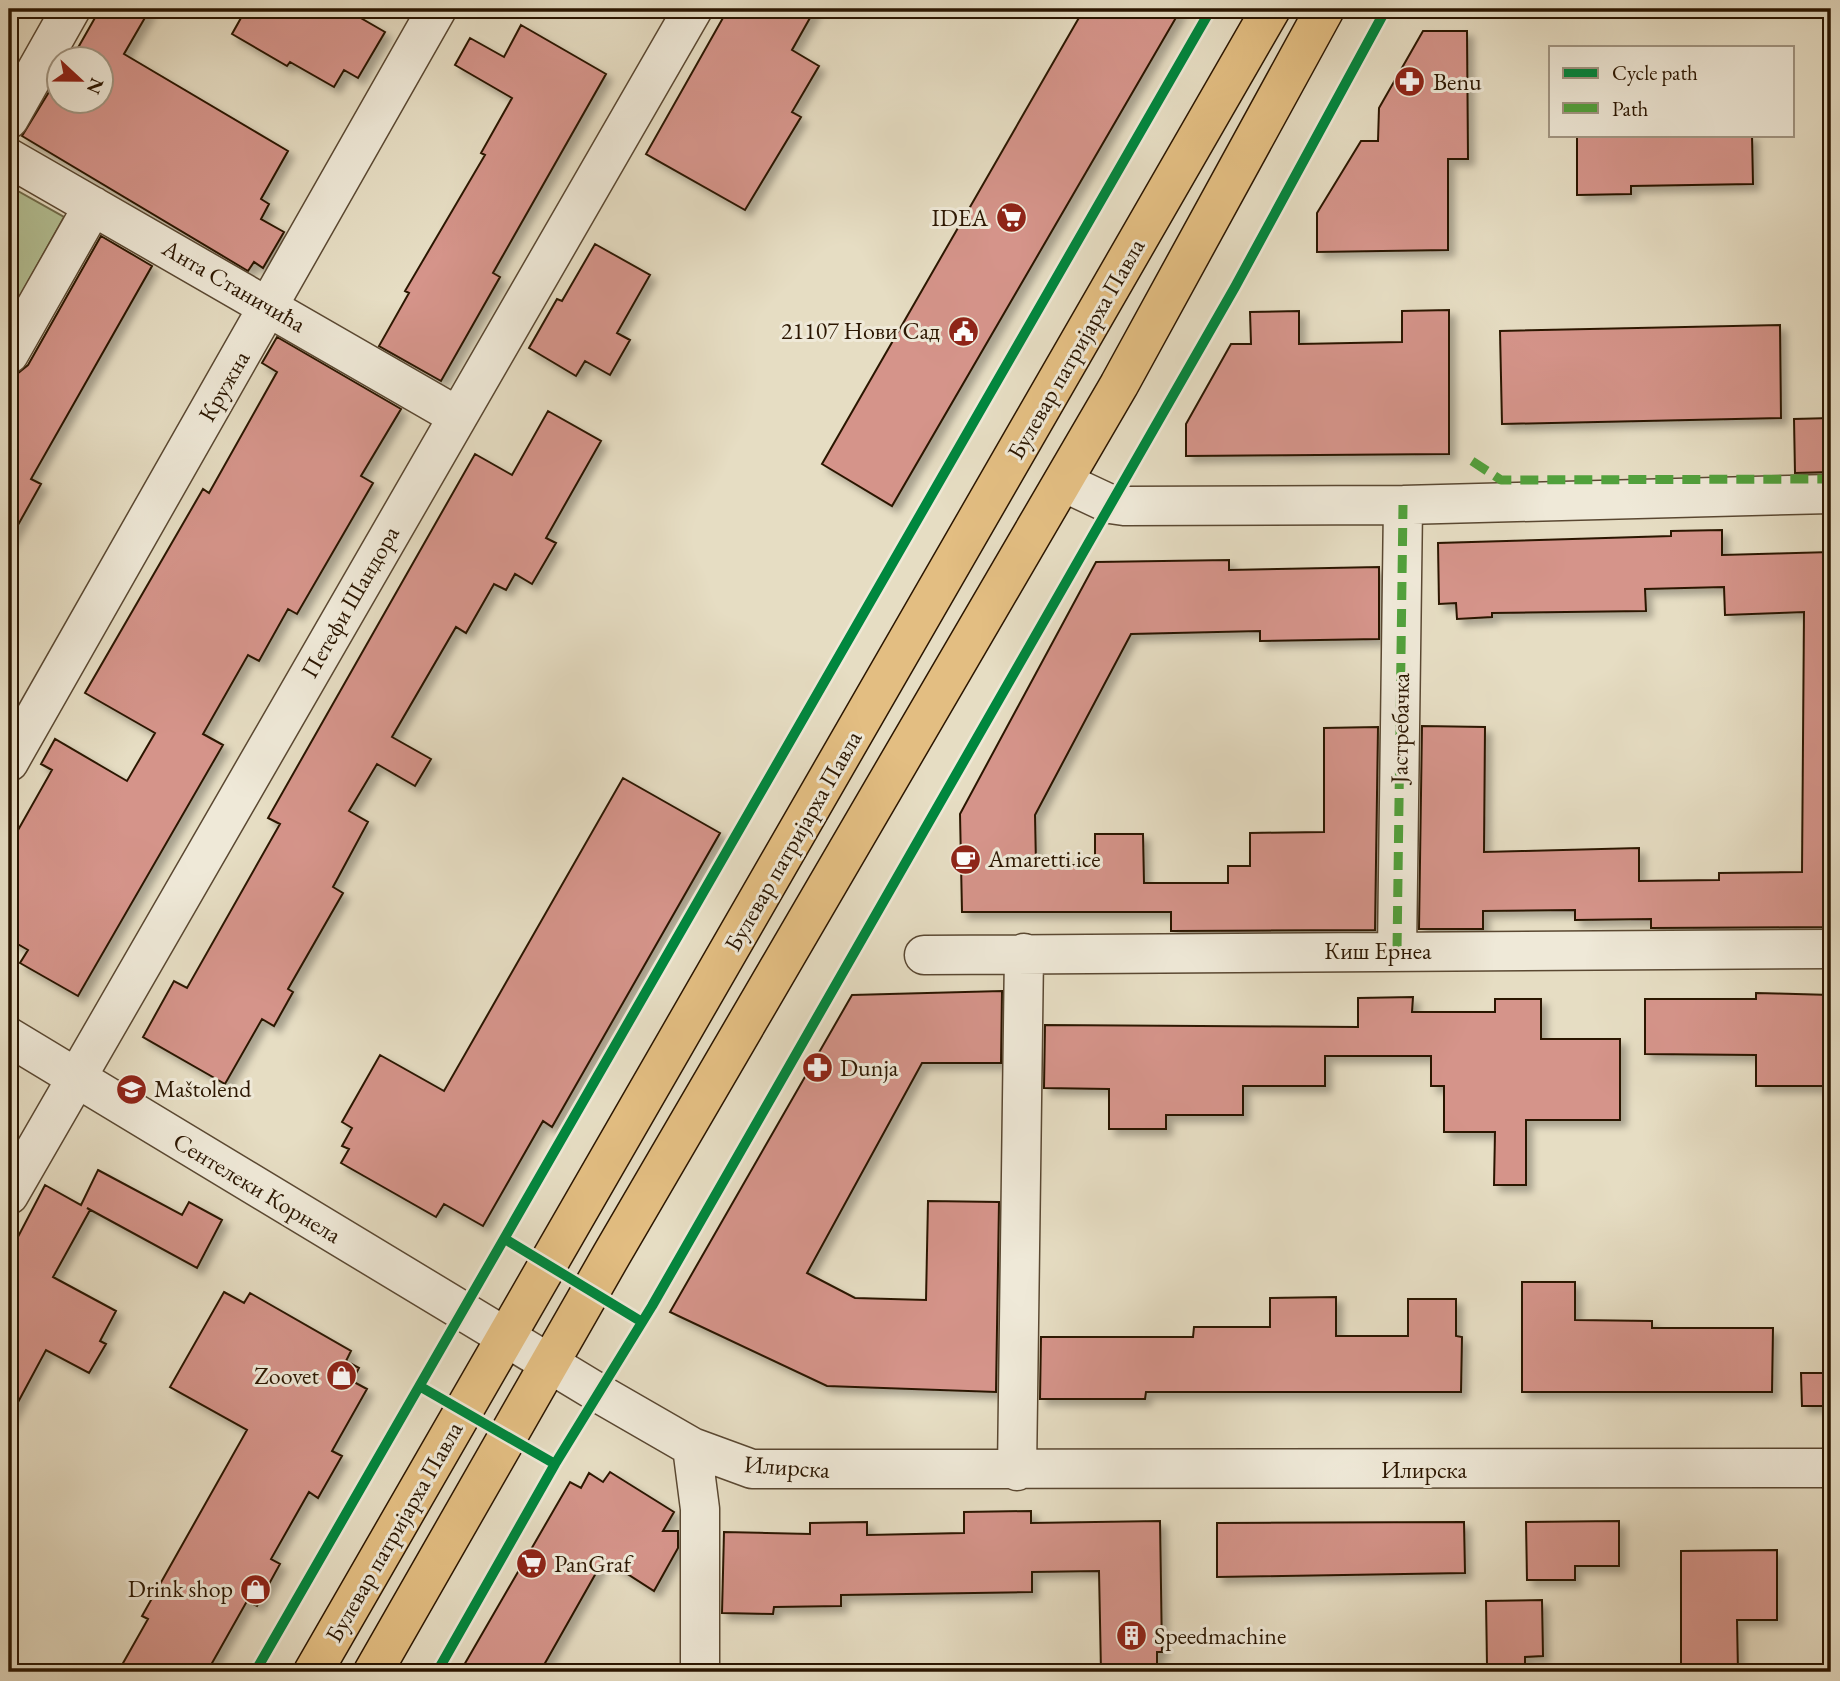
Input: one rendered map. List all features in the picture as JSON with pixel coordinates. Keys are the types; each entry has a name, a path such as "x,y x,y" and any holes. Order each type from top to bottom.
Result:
{"main road":[{"name":"Булевар патријарха Павла","path":"313,1672 1271,9"},
{"name":"Булевар патријарха Павла","path":"373,1672 549,1364 1063,482 1325,9"}],"street":[{"path":"9,119 71,9"},
{"name":"Кружна","path":"9,762 437,9"},
{"name":"Петефи Шандора","path":"9,1195 693,9"},
{"name":"Анта Станичића","path":"9,158 457,416"},
{"path":"9,354 93,206"},
{"path":"1063,482 1110,504 1124,506 1403,505 1831,494"},
{"name":"Јастребачка","path":"1397,951 1403,505"},
{"name":"Киш Ернеа","path":"924,955 1831,949"},
{"path":"1017,1471 1024,953"},
{"name":"Сентелеки Корнела","path":"9,1037 505,1339"},
{"name":"Илирска","path":"505,1339 692,1447 731,1463 776,1471 1831,1468"},
{"path":"692,1447 701,1509 700,1672"}],"green space":[{"path":"9,186 64,217 9,316"}],"building":[{"path":"100,9 150,9 124,54 288,151 261,199 269,204 261,219 284,232 263,268 254,262 248,271 22,136 46,97 46,116 116,116 116,46 79,46"},
{"path":"246,9 345,9 385,32 358,78 344,70 334,87 290,62 287,66 232,34"},
{"path":"728,9 815,9 792,50 819,66 792,112 801,117 745,210 646,154"},
{"path":"1084,9 1181,9 892,506 822,464"},
{"path":"521,25 606,74 493,273 500,277 441,381 379,346 409,293 405,291 485,155 481,153 512,98 455,65 470,38 504,57"},
{"path":"1423,31 1467,31 1468,159 1448,159 1448,250 1317,252 1317,213 1361,141 1378,141 1379,108"},
{"path":"1577,136 1752,136 1753,184 1631,186 1631,194 1577,195"},
{"path":"101,236 152,266 31,479 41,484 9,541 9,389 17,374 28,365"},
{"path":"595,244 650,275 617,333 630,340 610,375 585,361 576,376 529,348 557,299 562,301"},
{"path":"1449,310 1449,454 1186,456 1186,424 1231,344 1251,344 1250,312 1299,311 1299,344 1402,342 1402,311"},
{"path":"1780,325 1781,418 1502,424 1500,331"},
{"path":"277,337 401,409 361,476 373,483 297,614 288,609 259,661 248,655 203,734 223,745 78,996 20,963 28,950 9,939 9,846 52,770 41,764 55,739 127,781 155,733 85,693 203,489 209,493 277,372 262,363"},
{"path":"548,411 601,441 546,538 556,543 532,584 515,574 506,590 494,584 466,633 456,627 392,737 431,759 415,786 377,764 349,811 368,822 333,887 343,893 288,989 293,992 274,1026 262,1019 225,1084 143,1037 174,981 187,988 280,824 268,818 475,454 512,475"},
{"path":"1831,418 1831,472 1795,473 1794,419"},
{"path":"1722,530 1722,555 1831,552 1831,927 1651,928 1651,919 1575,920 1575,910 1483,911 1483,929 1419,929 1422,726 1485,727 1484,852 1639,848 1639,881 1719,880 1719,873 1802,872 1804,612 1725,615 1724,587 1645,589 1646,611 1492,613 1492,617 1457,619 1456,603 1439,604 1438,543 1671,536 1671,531"},
{"path":"1229,560 1229,570 1379,567 1379,639 1260,641 1260,631 1131,634 1035,815 1036,865 1095,865 1095,834 1143,834 1144,883 1228,883 1228,866 1250,866 1250,833 1324,832 1324,728 1378,727 1375,930 1171,931 1171,912 962,912 960,814 1096,562"},
{"path":"623,778 720,833 552,1127 543,1121 483,1226 444,1204 436,1217 341,1163 349,1149 342,1146 352,1128 342,1122 380,1055 444,1091"},
{"path":"1002,991 1001,1063 922,1063 807,1273 855,1298 926,1300 928,1201 999,1202 996,1392 827,1386 670,1312 852,995"},
{"path":"1756,993 1831,995 1831,1086 1756,1086 1756,1055 1645,1054 1645,999 1756,999"},
{"path":"1413,997 1412,1012 1495,1012 1495,999 1541,999 1541,1039 1620,1039 1620,1120 1526,1120 1526,1185 1494,1185 1495,1132 1444,1132 1444,1086 1431,1086 1431,1056 1325,1056 1325,1086 1243,1086 1243,1115 1166,1115 1166,1129 1109,1129 1109,1089 1044,1088 1045,1025 1358,1027 1358,998"},
{"path":"98,1170 182,1215 189,1202 222,1220 197,1268 87,1208 90,1210 53,1277 116,1311 100,1341 106,1344 89,1373 46,1350 9,1419 9,1254 45,1185 81,1205"},
{"path":"1522,1282 1575,1282 1575,1320 1652,1321 1652,1328 1773,1328 1772,1392 1522,1392"},
{"path":"224,1292 244,1303 250,1293 351,1351 346,1361 359,1368 352,1381 367,1389 332,1451 342,1456 318,1498 309,1492 271,1559 280,1564 257,1606 247,1601 207,1672 118,1672 148,1619 142,1616 247,1430 170,1387"},
{"path":"1336,1297 1336,1336 1408,1336 1408,1299 1456,1299 1456,1336 1462,1337 1461,1392 1146,1392 1145,1399 1040,1399 1041,1337 1193,1337 1194,1327 1270,1327 1270,1298"},
{"path":"1801,1373 1831,1373 1831,1406 1802,1406"},
{"path":"610,1472 674,1512 663,1531 678,1531 678,1548 654,1591 604,1559 540,1672 460,1672 570,1482 581,1488 589,1473 603,1482"},
{"path":"1031,1511 1031,1523 1160,1521 1162,1652 1157,1652 1157,1672 1101,1672 1099,1571 1032,1572 1032,1592 841,1595 841,1606 774,1607 773,1614 722,1613 724,1532 810,1534 810,1523 867,1522 867,1535 964,1533 964,1512"},
{"path":"1619,1521 1619,1566 1575,1566 1575,1580 1527,1580 1526,1522"},
{"path":"1464,1522 1465,1573 1217,1577 1217,1523"},
{"path":"1777,1550 1777,1620 1737,1620 1738,1672 1681,1672 1681,1551"},
{"path":"1542,1600 1543,1656 1525,1657 1525,1664 1487,1665 1486,1601"}],"marked path":[{"path":"1472,461 1501,480 1831,479"},
{"path":"1397,951 1403,505"}],"cycle path":[{"path":"255,1672 1211,9"},
{"path":"437,1672 555,1464 652,1306 1235,287 1386,9"},
{"path":"505,1239 642,1322"},
{"path":"421,1387 555,1464"}],"place":[{"name":"Benu","path":"1410,82"},
{"name":"IDEA","path":"1011,218"},
{"name":"21107 Нови Сад","path":"963,331"},
{"name":"Amaretti ice","path":"965,859"},
{"name":"Dunja","path":"817,1068"},
{"name":"Maštolend","path":"131,1089"},
{"name":"Zoovet","path":"342,1376"},
{"name":"PanGraf","path":"531,1564"},
{"name":"Drink shop","path":"256,1589"},
{"name":"Speedmachine","path":"1131,1636"}]}
